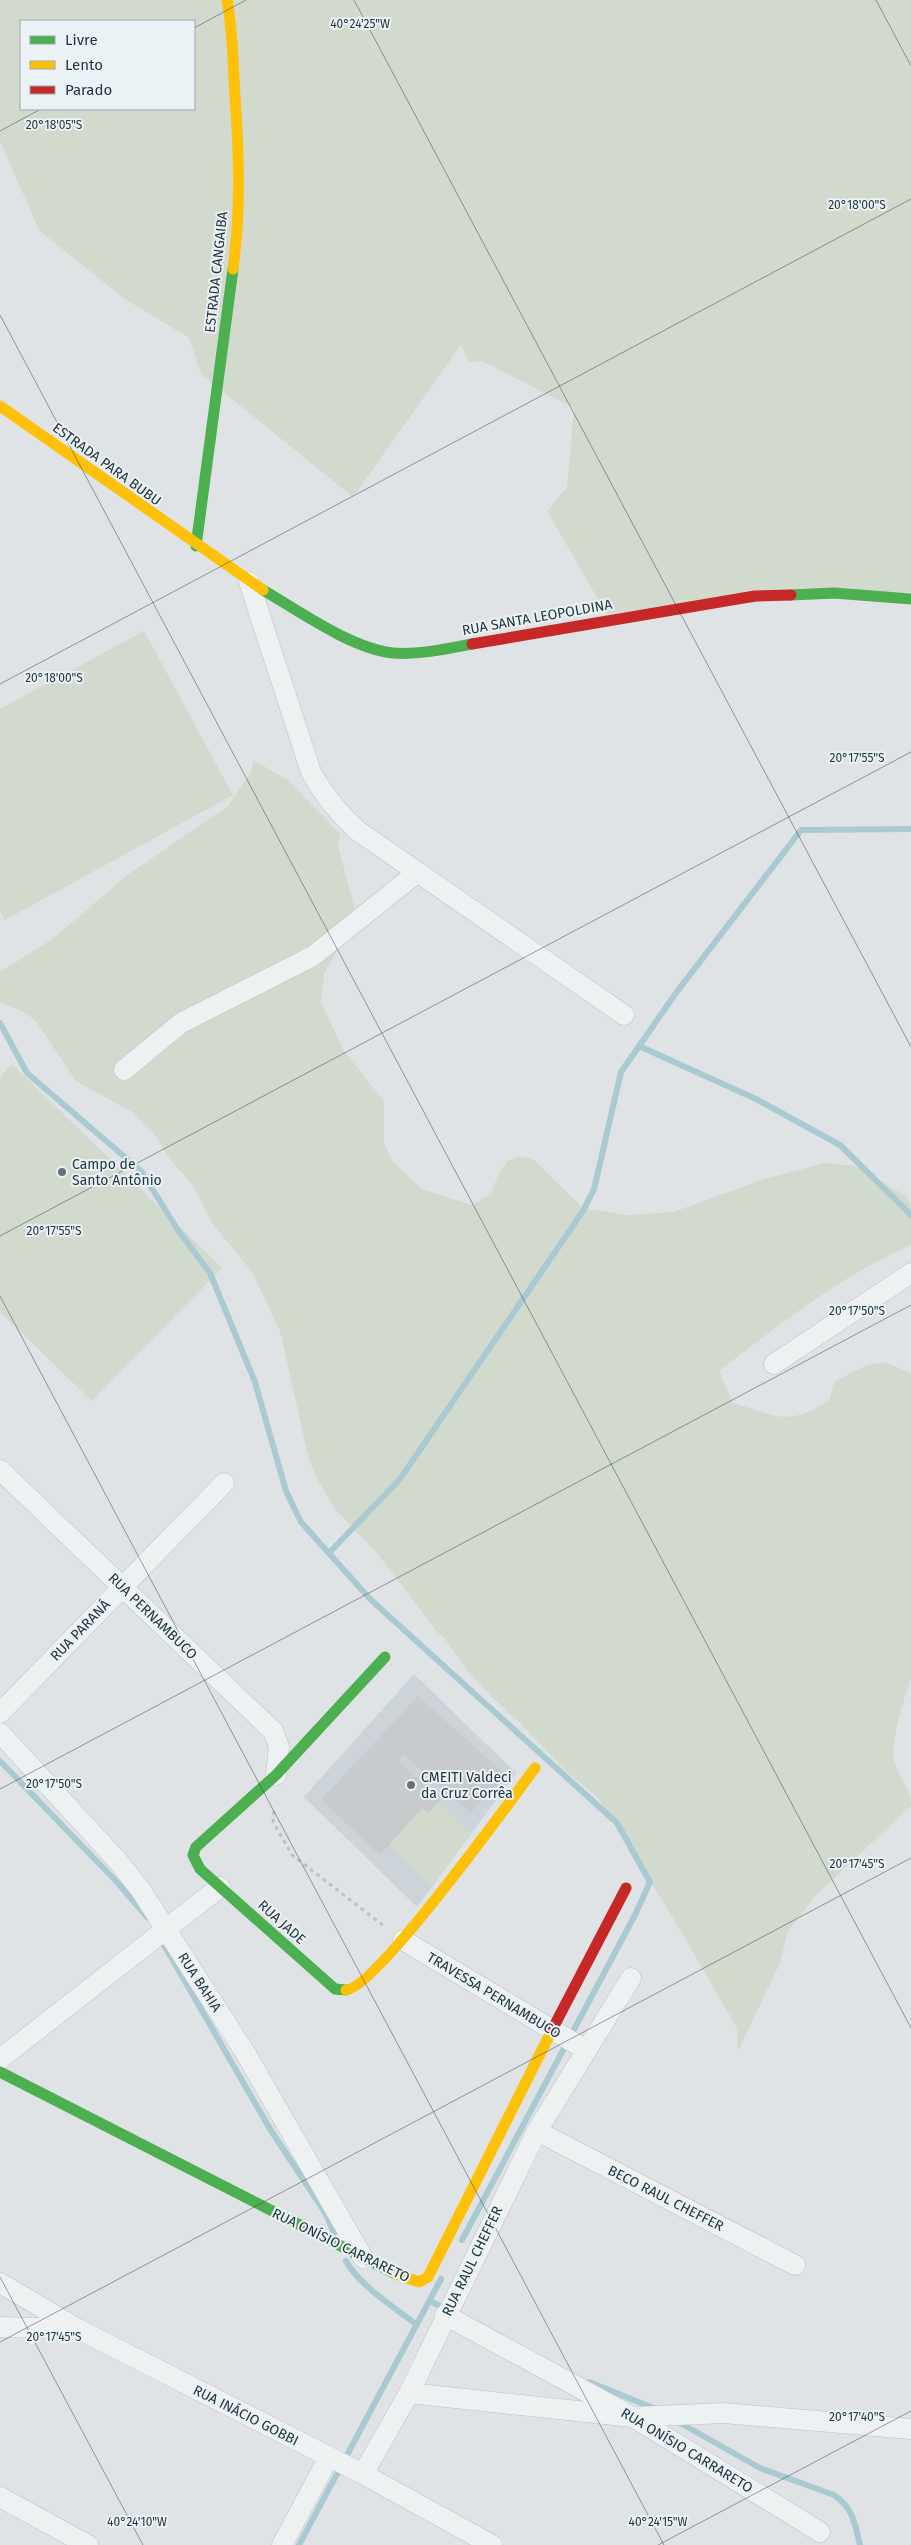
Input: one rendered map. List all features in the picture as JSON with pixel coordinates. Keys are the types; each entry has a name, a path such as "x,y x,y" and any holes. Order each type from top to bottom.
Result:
{"street":[{"name":"ESTRADA CANGAIBA","path":"196,546 238,232 238,160 231,23 227,0"},
{"name":"ESTRADA PARA BUBU","path":"0,406 196,546"},
{"name":"RUA SANTA LEOPOLDINA","path":"196,546 249,582 363,647 392,653 422,653 755,596 834,593 911,599"},
{"path":"249,582 311,772 323,795 337,812 358,831 624,1015"},
{"path":"124,1070 181,1023 313,956 418,872"},
{"path":"774,1364 911,1273"},
{"name":"RUA PERNAMBUCO","path":"0,1470 274,1731 279,1747 276,1775"},
{"name":"RUA PARANÁ","path":"0,1712 224,1484"},
{"name":"RUA JADE","path":"385,1657 276,1775 196,1848 193,1855 196,1862 220,1886 335,1989 342,1991 358,1984 403,1940 535,1768"},
{"name":"RUA BAHIA","path":"0,1733 117,1860 140,1889 246,2054 360,2257"},
{"path":"0,2059 220,1886"},
{"name":"RUA ONÍSIO CARRARETO","path":"0,2072 360,2257 409,2280 419,2282 428,2277 559,2034 626,1888"},
{"name":"TRAVESSA PERNAMBUCO","path":"403,1940 586,2050"},
{"name":"RUA RAUL CHEFFER","path":"363,2474 409,2393 445,2315 536,2131 631,1978"},
{"name":"BECO RAUL CHEFFER","path":"536,2131 795,2265"},
{"name":"RUA INÁCIO GOBBI","path":"0,2283 78,2329 363,2474 492,2545"},
{"name":"RUA ONÍSIO CARRARETO","path":"445,2315 642,2416 820,2532"},
{"path":"0,2326 78,2329"},
{"path":"409,2393 642,2416 753,2414 911,2429"},
{"path":"282,2545 329,2458"},
{"path":"0,2498 88,2545"}],"path":[{"path":"276,1775 273,1822 292,1855 403,1940"}],"shaded area":[{"path":"0,0 911,0 911,592 606,613 547,511 567,487 574,408 482,361 469,362 461,345 353,497 201,374 189,338 123,298 39,230 0,141"},
{"path":"144,631 233,795 5,920 0,911 0,709"},
{"path":"253,760 288,780 340,834 338,846 355,910 348,931 324,974 321,1002 344,1051 384,1101 384,1142 392,1161 422,1189 472,1205 491,1194 499,1172 508,1161 519,1157 532,1158 583,1208 627,1215 673,1212 765,1179 824,1163 856,1166 906,1196 911,1206 911,1244 909,1246 883,1258 834,1287 787,1319 719,1371 733,1403 782,1417 802,1414 829,1401 834,1382 867,1365 885,1362 911,1373 911,1678 895,1734 893,1756 897,1770 908,1789 911,1806 815,1896 788,1931 780,1963 738,2051 737,2028 673,1918 598,1798 566,1771 468,1672 445,1639 438,1633 377,1553 334,1508 315,1475 307,1452 280,1331 252,1272 212,1223 194,1187 169,1158 153,1132 132,1112 76,1081 35,1020 22,1011 0,1002 0,972 54,938 126,876 228,806 252,770"},
{"name":"Campo de Santo Antônio","path":"12,1064 222,1268 92,1401 0,1312 0,1077"},
{"name":"CMEITI Valdeci da Cruz Corrêa","path":"414,1674 516,1773 417,1907 304,1797"},
{"path":"438,1802 471,1834 432,1886 389,1845 422,1808"}],"building":[{"path":"418,1696 506,1775 470,1813 404,1755 399,1761 440,1800 428,1813 422,1808 380,1855 321,1800"}],"waterway":[{"path":"329,1553 400,1479 583,1211 594,1189 621,1072 676,993 801,830 911,829"},
{"path":"0,1023 27,1073 141,1171 178,1230 210,1273 255,1382 286,1491 301,1522 370,1599 617,1823 650,1882 635,1915 462,2240"},
{"path":"639,1046 756,1099 840,1145 911,1215"},
{"path":"0,1761 115,1880 147,1917"},
{"path":"160,1938 270,2129 326,2214 334,2233"},
{"path":"346,2261 359,2279 388,2304 417,2325"},
{"path":"299,2545 441,2279"},
{"path":"430,2301 446,2309"},
{"path":"589,2382 656,2409"},
{"path":"673,2419 760,2468 834,2495 846,2505 852,2517 860,2545"}],"traffic: fast":[{"path":"196,546 233,269"},
{"path":"263,590 343,637 377,650 393,653 413,653 472,644"},
{"path":"791,595 834,593 911,599"},
{"path":"346,1990 335,1989 200,1869 193,1855 196,1847 276,1775 385,1657"},
{"path":"0,2072 396,2274"}],"traffic: slow":[{"path":"227,0 232,48 238,161 237,226 233,269"},
{"path":"0,406 263,590"},
{"path":"346,1990 361,1982 384,1960 412,1928 535,1768"},
{"path":"396,2274 419,2282 428,2277 552,2030"}],"traffic: jam":[{"path":"472,644 755,596 791,595"},
{"path":"552,2030 626,1888"}],"place":[{"name":"Campo de Santo Antônio","path":"62,1172"},
{"name":"CMEITI Valdeci da Cruz Corrêa","path":"411,1785"}]}
